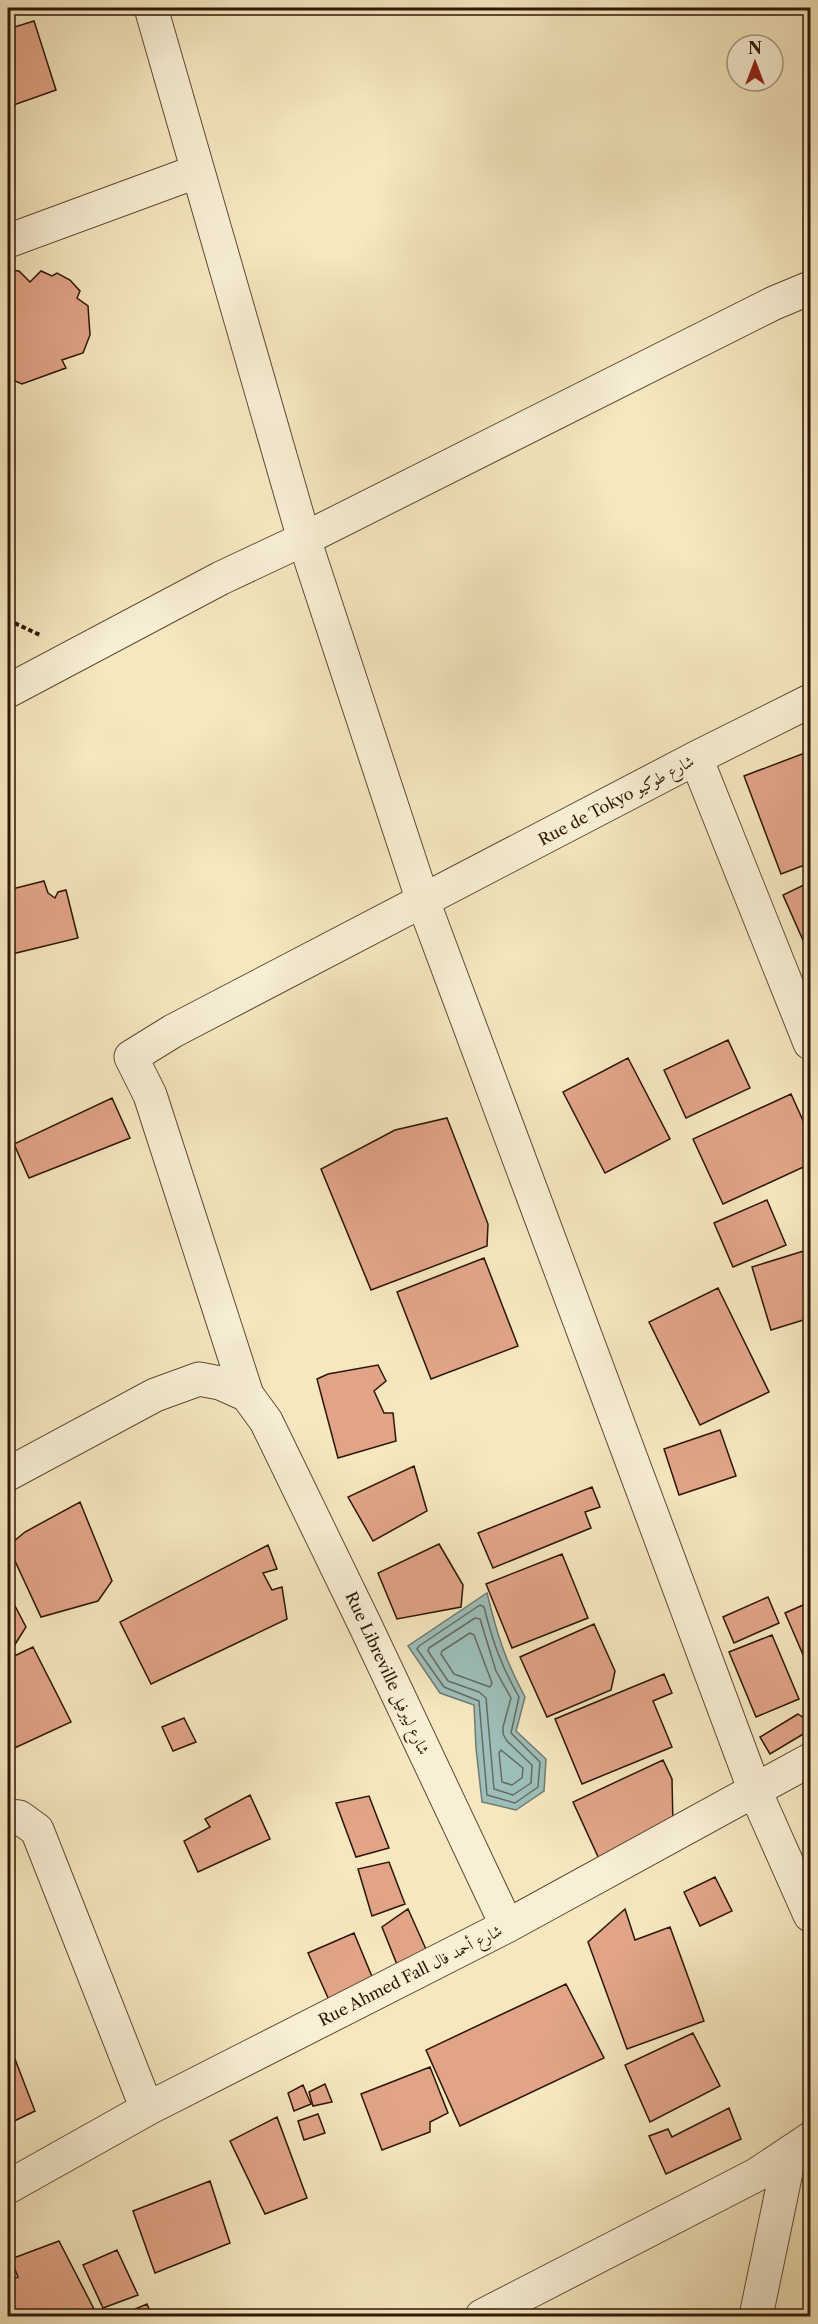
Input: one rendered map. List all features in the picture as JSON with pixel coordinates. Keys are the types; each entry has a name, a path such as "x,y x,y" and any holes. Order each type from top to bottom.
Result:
{"street":[{"path":"152,8 304,538 423,901 755,1791 810,1915"},
{"path":"8,241 198,171"},
{"path":"8,691 211,583 669,354 810,288"},
{"name":"Rue de Tokyo شارع طوكيو","path":"247,1395 150,1095 131,1057 173,1031 696,758 810,701"},
{"path":"696,758 810,1043"},
{"path":"8,1474 155,1395 199,1379 220,1383 247,1395"},
{"name":"Rue Libreville شارع ليبرفيل","path":"247,1395 266,1422 366,1626 507,1926"},
{"name":"Rue Ahmed Fall شارع أحمد فال","path":"8,2187 147,2109 507,1926 810,1760"},
{"path":"8,1816 19,1817 37,1830 147,2109"},
{"path":"482,2316 756,2175 800,2146"},
{"path":"756,2316 800,2146"}],"water":[{"path":"487,1593 502,1646 525,1697 516,1731 546,1759 544,1791 516,1810 482,1802 474,1705 440,1693 408,1646"}],"building":[{"path":"34,21 56,90 8,107 8,29"},
{"path":"8,270 19,271 30,282 41,271 52,276 57,273 70,280 80,291 77,298 88,306 90,335 83,353 62,360 66,368 22,384 8,378"},
{"path":"810,751 810,863 781,874 744,776"},
{"path":"44,881 48,893 55,898 58,892 66,890 78,938 12,954 8,934 8,890"},
{"path":"810,882 810,956 783,895"},
{"path":"728,1040 750,1088 686,1118 664,1070"},
{"path":"628,1058 670,1139 605,1173 563,1092"},
{"path":"791,1094 810,1136 810,1164 723,1204 693,1139"},
{"path":"112,1098 130,1138 29,1178 14,1144"},
{"path":"447,1118 488,1224 487,1246 371,1290 321,1169 395,1130"},
{"path":"767,1200 786,1245 733,1267 714,1223"},
{"path":"810,1249 810,1318 771,1330 752,1267"},
{"path":"484,1258 518,1346 431,1379 397,1292"},
{"path":"718,1288 769,1392 700,1425 649,1322"},
{"path":"378,1365 386,1381 374,1391 384,1413 393,1413 396,1441 338,1458 317,1379 328,1374"},
{"path":"720,1430 736,1476 679,1495 664,1449"},
{"path":"414,1466 427,1511 373,1541 348,1497"},
{"path":"592,1487 600,1507 585,1512 591,1528 493,1568 478,1533"},
{"path":"80,1502 112,1581 98,1601 41,1617 8,1546 25,1532"},
{"path":"439,1544 463,1585 461,1607 397,1619 378,1573"},
{"path":"268,1545 277,1569 263,1573 272,1590 282,1587 287,1619 151,1684 120,1622"},
{"path":"562,1554 588,1618 512,1648 486,1584"},
{"path":"768,1597 779,1623 734,1643 723,1617"},
{"path":"810,1602 810,1671 785,1613"},
{"path":"14,1604 26,1627 14,1646 8,1648 8,1606"},
{"path":"594,1624 615,1671 611,1690 547,1717 520,1657"},
{"path":"772,1635 799,1699 756,1717 729,1652"},
{"path":"33,1647 71,1722 8,1751 8,1659"},
{"path":"664,1674 672,1693 653,1701 672,1747 582,1784 555,1719"},
{"path":"798,1714 810,1722 810,1730 770,1754 760,1737"},
{"path":"184,1718 196,1742 173,1751 162,1727"},
{"path":"663,1760 672,1779 673,1827 600,1861 573,1802"},
{"path":"250,1795 270,1839 198,1872 184,1841 210,1827 205,1819"},
{"path":"369,1796 389,1848 356,1857 336,1803"},
{"path":"389,1862 405,1904 372,1916 358,1869"},
{"path":"715,1877 732,1911 700,1926 684,1892"},
{"path":"408,1909 429,1956 398,1967 382,1927"},
{"path":"625,1909 635,1940 670,1927 704,2021 627,2049 588,1942"},
{"path":"354,1933 373,1979 329,2000 308,1953"},
{"path":"566,1984 604,2058 460,2126 426,2050"},
{"path":"693,2033 720,2086 650,2122 625,2065"},
{"path":"8,2041 35,2111 8,2124"},
{"path":"430,2067 448,2113 430,2122 430,2132 382,2150 361,2094"},
{"path":"325,2084 332,2102 313,2106 309,2092"},
{"path":"303,2085 311,2104 294,2111 288,2093"},
{"path":"729,2108 741,2139 666,2174 649,2136 668,2129 672,2137"},
{"path":"318,2114 325,2133 304,2140 298,2121"},
{"path":"277,2117 307,2198 265,2214 230,2141"},
{"path":"210,2181 230,2243 155,2273 133,2211"},
{"path":"59,2241 94,2309 75,2316 16,2316 8,2299 8,2281 18,2277 11,2259"},
{"path":"117,2250 138,2295 103,2308 83,2265"},
{"path":"147,2304 152,2316 119,2316"}]}
